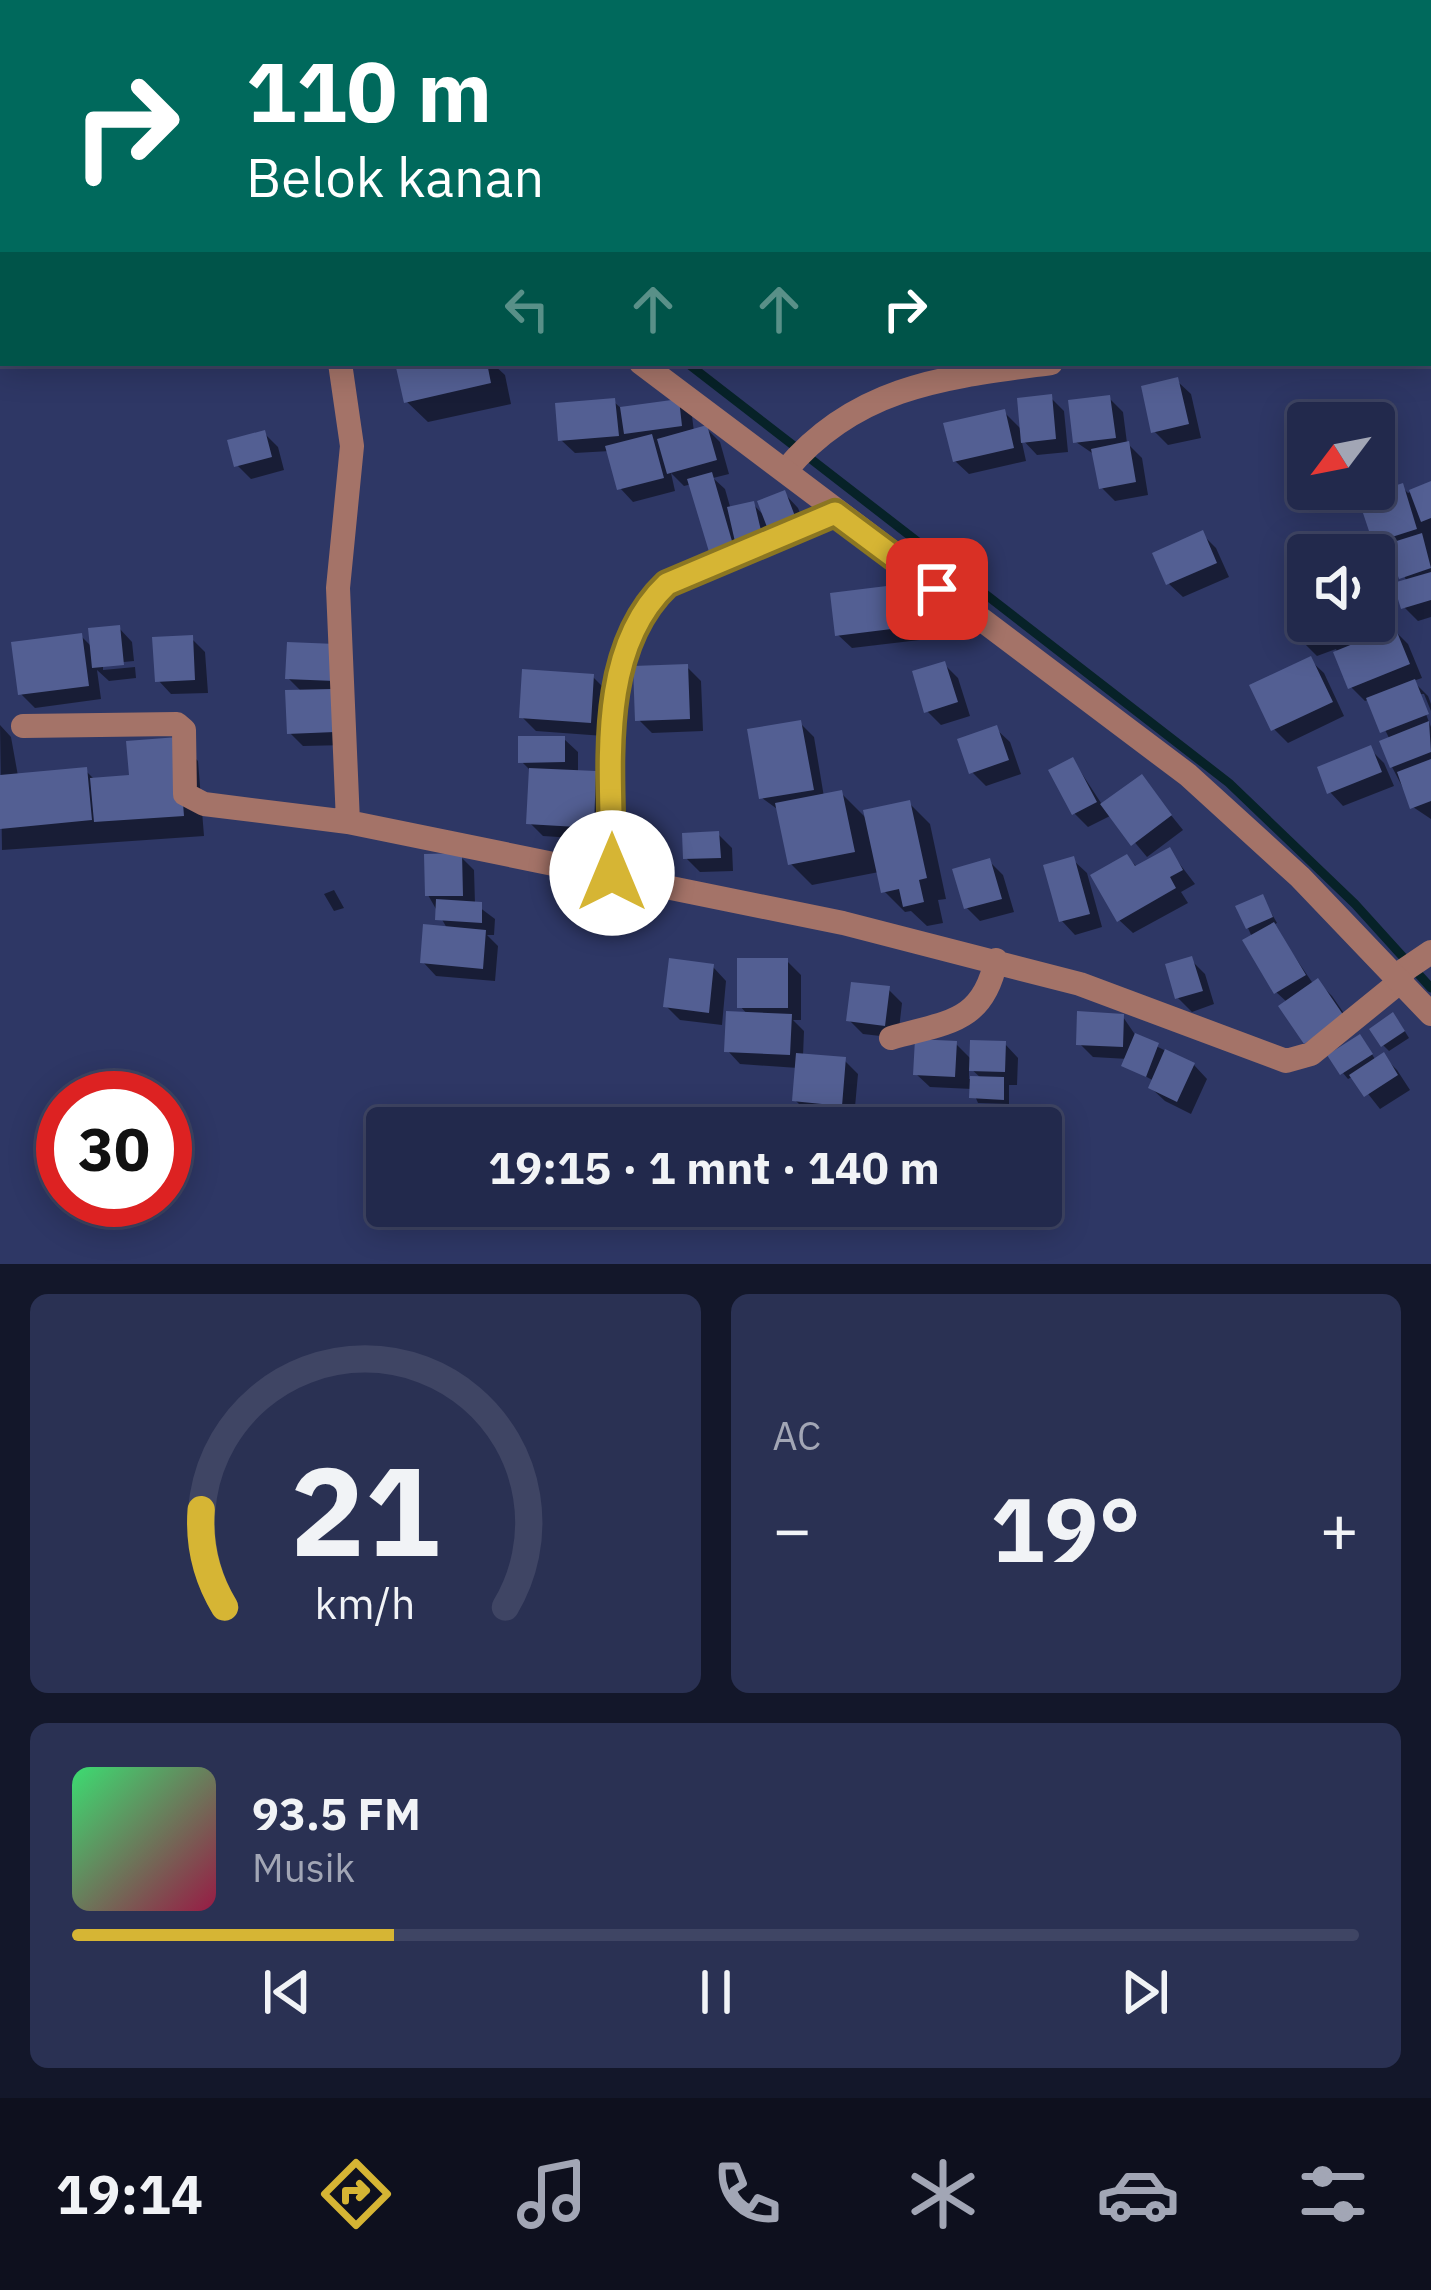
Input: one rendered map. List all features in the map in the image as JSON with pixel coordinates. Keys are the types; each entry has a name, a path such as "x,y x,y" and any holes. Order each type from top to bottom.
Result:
{"street":[{"path":"340,366 352,446 338,588 349,822"},
{"path":"645,366 790,466 835,513 1188,776 1402,975 1431,1014"},
{"path":"790,466 816,436 880,397 929,385 945,375 1024,366"},
{"path":"612,873 615,684 650,600 667,584 835,513"},
{"path":"23,726 177,724 184,730 184,782 191,800 349,822 612,873 996,960 1080,984 1286,1060 1311,1054 1430,952"},
{"path":"891,1038 976,1009 990,987 996,960"}],"building":[{"path":"396,366 488,366 491,383 404,403"},
{"path":"1178,377 1189,424 1151,433 1141,386"},
{"path":"1052,394 1056,439 1021,443 1017,398"},
{"path":"1110,395 1116,438 1073,443 1068,400"},
{"path":"615,398 619,436 558,441 555,403"},
{"path":"679,399 682,426 624,434 620,407"},
{"path":"1005,409 1014,448 953,462 943,423"},
{"path":"707,425 717,460 667,474 657,439"},
{"path":"265,430 272,457 234,467 227,440"},
{"path":"652,434 664,478 617,490 605,446"},
{"path":"1129,441 1136,482 1099,489 1091,449"},
{"path":"712,472 734,548 710,555 687,479"},
{"path":"1431,481 1431,518 1421,522 1409,490"},
{"path":"1403,483 1417,529 1395,536 1370,534 1362,510 1395,510 1395,486"},
{"path":"785,490 798,524 770,535 757,501"},
{"path":"754,501 763,539 736,546 727,507"},
{"path":"1203,530 1217,563 1166,585 1152,553"},
{"path":"1422,533 1431,568 1399,579 1395,541"},
{"path":"1431,572 1431,600 1401,609 1395,582"},
{"path":"911,583 916,626 835,636 830,593"},
{"path":"120,625 124,665 92,668 88,628"},
{"path":"1395,627 1410,664 1348,689 1333,652 1358,642 1395,642"},
{"path":"82,633 89,686 18,695 11,642"},
{"path":"193,635 195,680 155,682 152,637"},
{"path":"287,642 336,644 335,681 285,679"},
{"path":"1311,656 1333,702 1271,731 1249,685"},
{"path":"945,661 958,702 924,713 912,671"},
{"path":"688,664 690,719 635,721 633,666"},
{"path":"522,669 594,674 591,723 519,718"},
{"path":"1415,679 1429,714 1380,733 1366,698"},
{"path":"333,689 335,732 287,734 285,690"},
{"path":"801,720 814,790 759,799 747,729"},
{"path":"1429,721 1431,752 1390,768 1379,741"},
{"path":"997,725 1009,760 969,774 957,739"},
{"path":"518,736 565,736 565,762 518,763"},
{"path":"178,737 184,816 94,822 90,778 129,775 126,741"},
{"path":"1371,745 1382,772 1327,794 1317,767"},
{"path":"1073,757 1097,802 1072,815 1048,770"},
{"path":"1431,759 1431,801 1410,809 1397,772"},
{"path":"87,767 92,820 0,829 0,775"},
{"path":"529,768 596,771 594,828 526,824"},
{"path":"1142,774 1172,815 1131,846 1100,804"},
{"path":"842,790 855,852 788,865 775,803"},
{"path":"910,800 927,878 919,880 924,902 903,907 899,889 881,893 863,810"},
{"path":"719,831 721,858 683,859 682,833"},
{"path":"1170,847 1183,870 1170,877 1176,888 1117,922 1090,875 1127,854 1135,866"},
{"path":"462,853 463,896 425,896 424,854"},
{"path":"1074,856 1090,914 1059,922 1043,865"},
{"path":"990,858 1002,899 964,909 952,869"},
{"path":"1263,894 1273,917 1246,929 1235,906"},
{"path":"436,899 482,902 482,923 435,920"},
{"path":"1274,922 1306,975 1274,994 1242,940"},
{"path":"423,924 486,930 483,969 420,963"},
{"path":"1192,956 1203,991 1175,999 1165,964"},
{"path":"669,958 714,964 709,1013 663,1007"},
{"path":"737,958 788,958 788,1008 737,1008"},
{"path":"1318,978 1344,1016 1304,1044 1278,1006"},
{"path":"851,982 890,986 885,1026 846,1021"},
{"path":"726,1011 792,1014 790,1055 724,1052"},
{"path":"1077,1011 1124,1014 1123,1047 1076,1045"},
{"path":"1393,1012 1405,1031 1381,1047 1369,1029"},
{"path":"1135,1033 1159,1043 1146,1077 1121,1066"},
{"path":"1360,1034 1373,1054 1340,1075 1327,1055"},
{"path":"915,1039 957,1041 955,1077 913,1075"},
{"path":"970,1040 1006,1041 1005,1072 969,1071"},
{"path":"1165,1049 1195,1063 1177,1102 1148,1088"},
{"path":"1384,1052 1398,1075 1364,1097 1349,1075"},
{"path":"796,1053 846,1057 842,1106 792,1101"},
{"path":"970,1076 1004,1077 1004,1100 969,1098"}],"waterway":[{"path":"691,366 1229,783 1355,904 1431,988"}],"route":[{"path":"612,873 615,684 650,600 667,584 835,513 937,589"}]}
